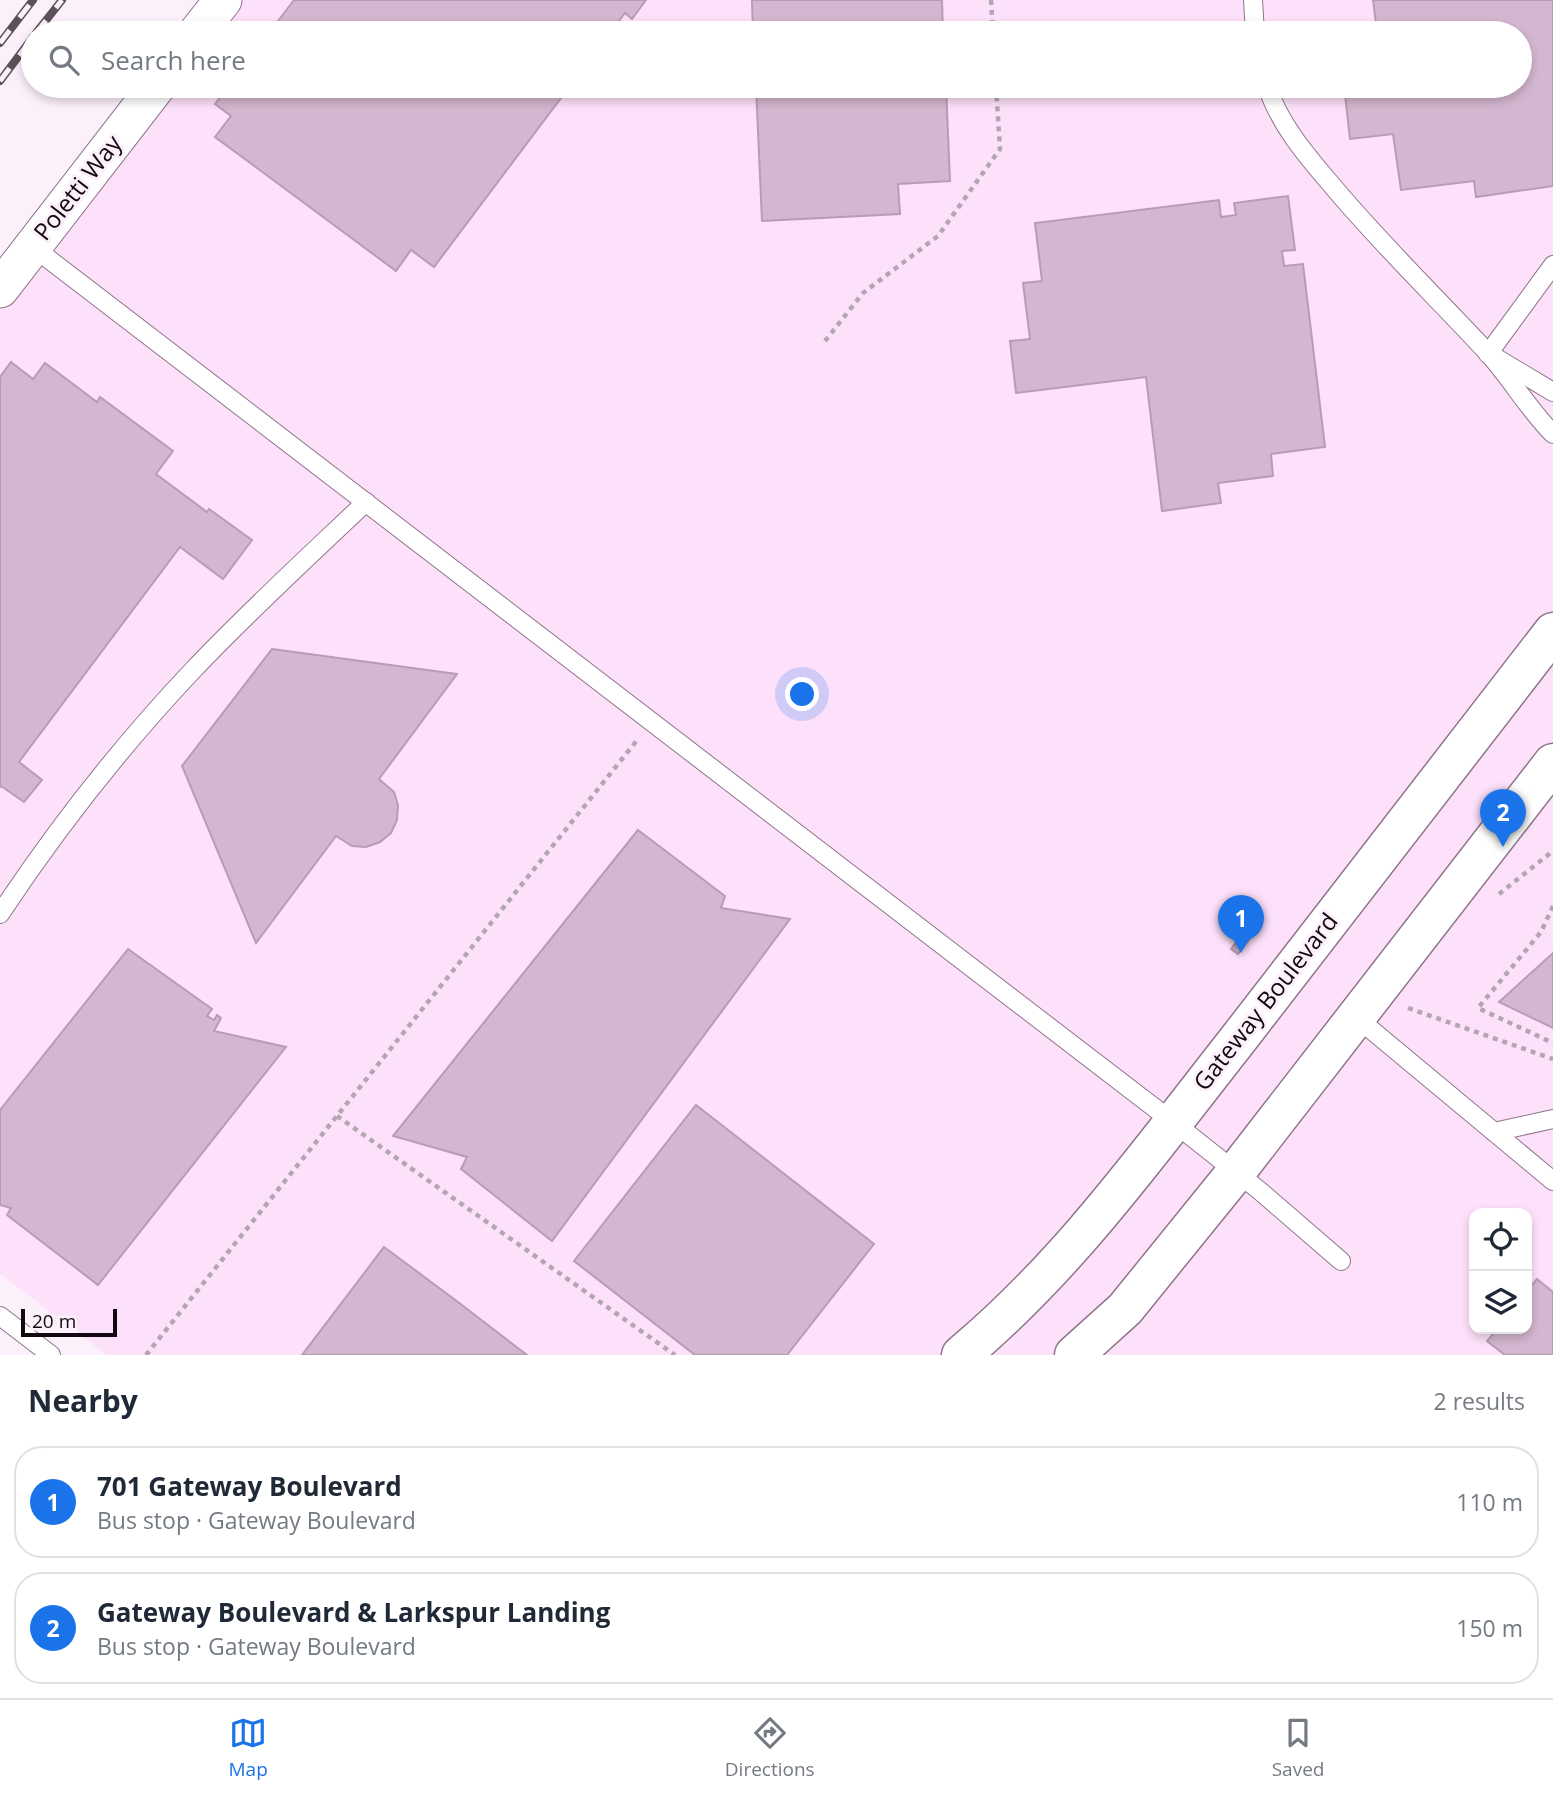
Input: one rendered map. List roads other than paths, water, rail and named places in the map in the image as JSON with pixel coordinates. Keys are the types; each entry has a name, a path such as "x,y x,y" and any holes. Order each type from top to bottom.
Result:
{"main road":[{"name":"Gateway Boulevard","path":"961,1355 993,1328 1066,1256 1553,632"},
{"path":"1074,1355 1125,1309 1236,1172 1553,763"}],"street":[{"path":"206,21 223,0"},
{"name":"Poletti Way","path":"0,289 148,98"}],"lane":[{"path":"1253,0 1254,21"},
{"path":"1271,98 1302,150 1357,216 1489,354 1537,418 1553,434"},
{"path":"33,247 1173,1122 1340,1261"},
{"path":"1489,354 1553,265"},
{"path":"1489,354 1553,392"},
{"path":"0,914 63,826 186,679 366,502"},
{"path":"1356,1017 1553,1181"},
{"path":"1494,1132 1553,1119"},
{"path":"0,1316 51,1355"},
{"path":"20,1355 31,1340"}],"railway":[{"path":"0,43 33,0"},
{"path":"45,21 62,0"},
{"path":"0,81 21,53"}],"place":[{"name":"Gateway Boulevard & Larkspur Landing","path":"1503,847"},
{"name":"701 Gateway Boulevard","path":"1241,953"}]}
